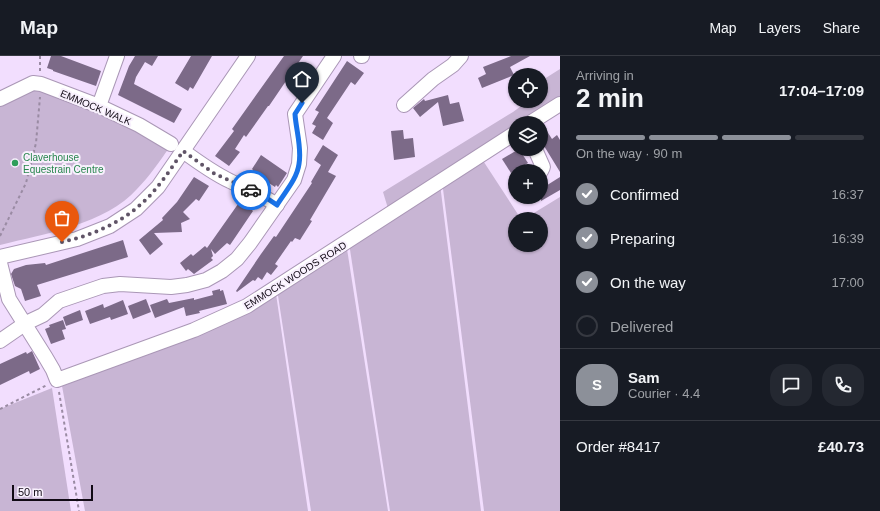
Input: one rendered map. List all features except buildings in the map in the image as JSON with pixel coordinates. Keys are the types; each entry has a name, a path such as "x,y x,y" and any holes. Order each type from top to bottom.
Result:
{"street":[{"path":"99,106 117,56"},
{"path":"0,257 77,239 110,226 136,209 158,187 177,147 248,56"},
{"path":"0,341 26,323 43,316 59,301 103,286 120,284 171,287 187,285 206,280 222,271 236,259 294,180 299,164 300,148 295,114 334,56"},
{"path":"404,105 434,79 453,66 461,56"},
{"path":"0,99 33,83 41,84"},
{"name":"EMMOCK WALK","path":"41,84 99,106 139,126 177,147 215,174 262,195 277,205"},
{"path":"541,116 560,104"},
{"name":"EMMOCK WOODS ROAD","path":"56,380 194,330 247,306 508,138"},
{"path":"0,263 10,299 26,323 53,370 56,380"}],"path":[{"path":"0,236 26,183 36,142 41,84 40,56"},
{"path":"0,409 56,380 79,511"}],"shaded area":[{"path":"560,69 560,104 541,116 508,116 508,138 480,156 508,199 508,204 511,204 516,212 508,212 508,252 548,252 548,212 535,212 560,197 560,511 484,511 442,181 390,215 383,192 518,108 548,108 548,77"},
{"path":"33,83 96,110 169,148 137,189 124,201 109,211 92,219 55,232 0,245 0,99"},
{"path":"440,184 481,511 390,511 349,243"},
{"path":"347,249 388,511 311,511 277,289"},
{"path":"276,294 308,511 85,511 62,386 229,322"},
{"path":"52,388 71,511 0,511 0,409"}],"way so far":[{"path":"62,242 77,239 110,226 136,209 158,187 183,151 215,174 230,182 251,190"}],"place":[{"name":"Claverhouse Equestrain Centre","path":"15,163"}],"route":[{"path":"251,190 277,205 294,180 299,164 300,148 296,131 295,114 302,103"}]}
